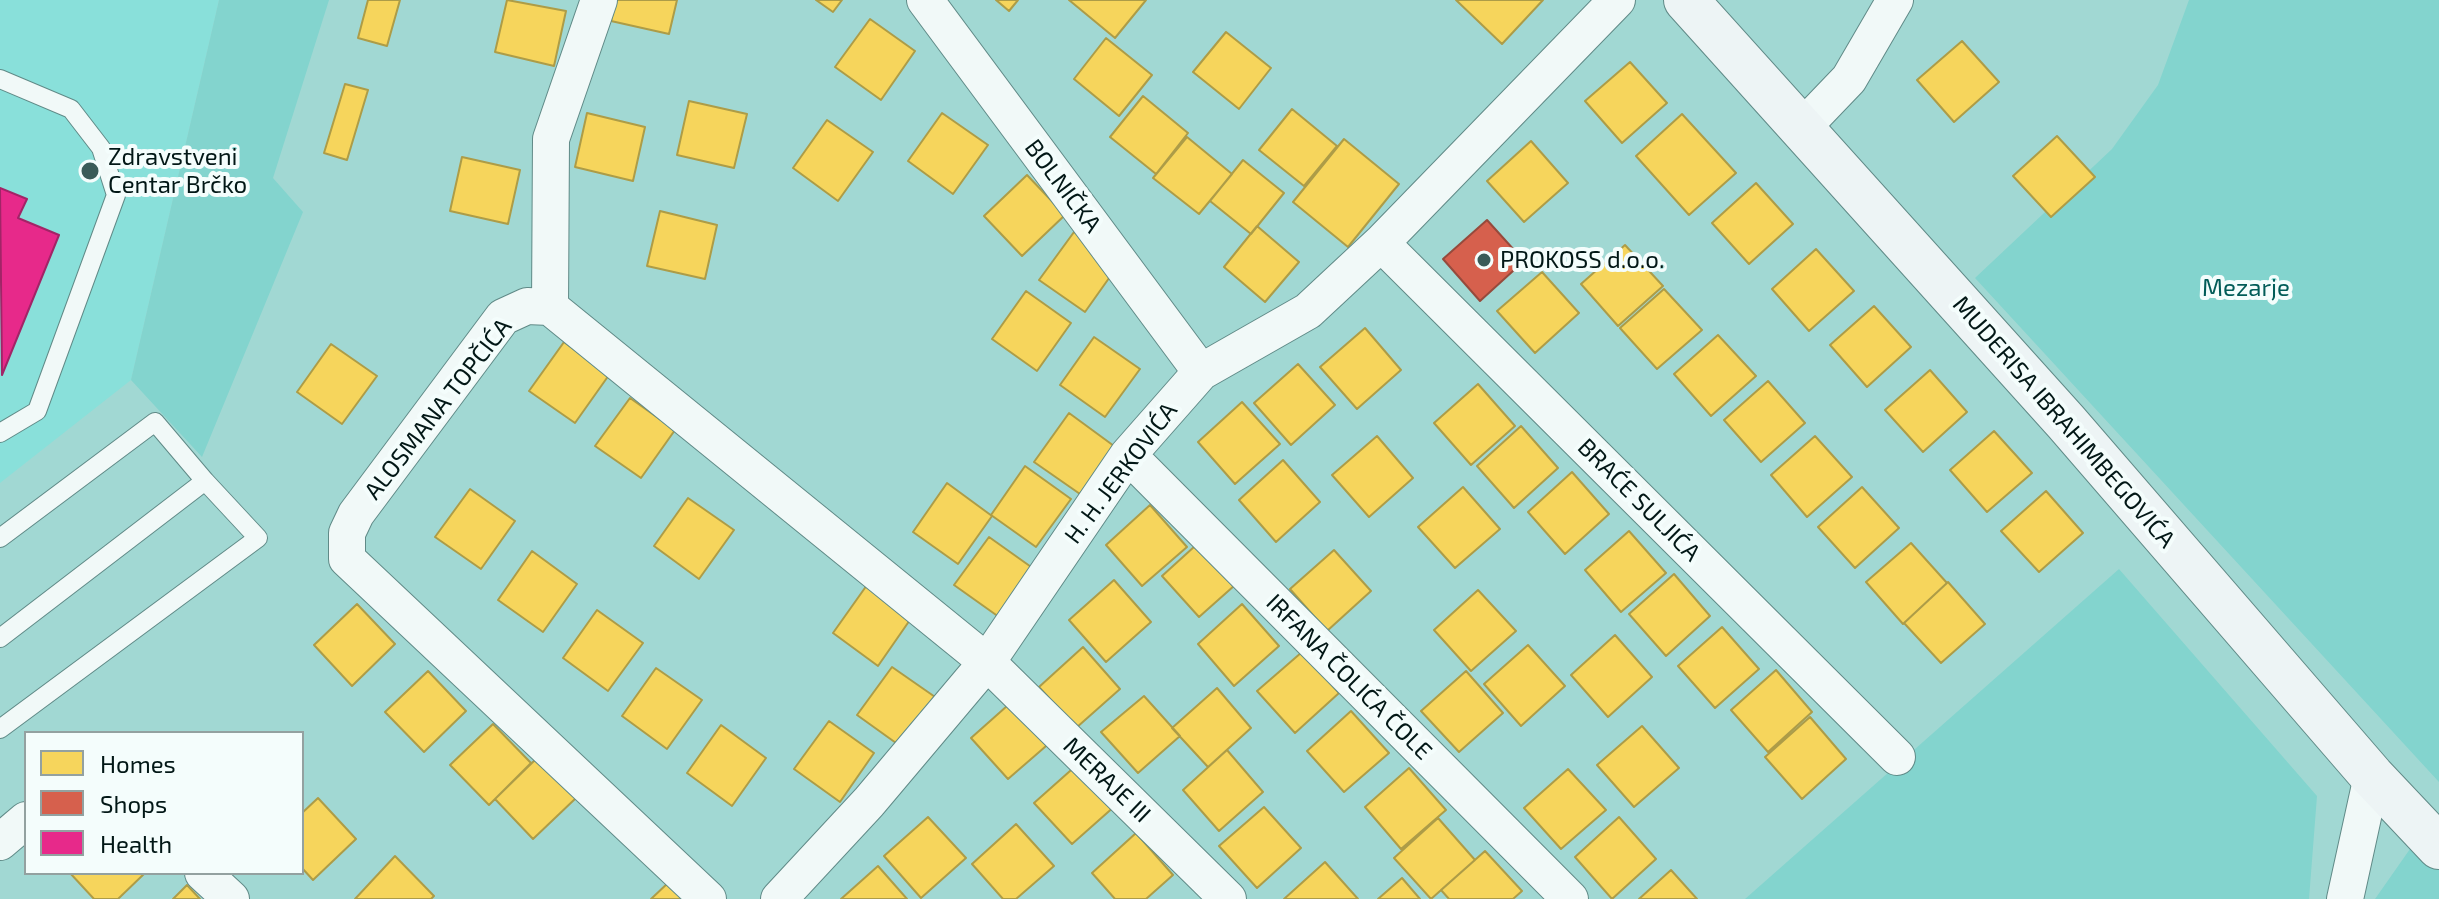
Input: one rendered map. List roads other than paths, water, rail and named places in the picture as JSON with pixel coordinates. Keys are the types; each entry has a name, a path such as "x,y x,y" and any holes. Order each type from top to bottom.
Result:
{"main road":[{"name":"MUDERISA IBRAHIMBEGOVIĆA","path":"1686,0 2066,422 2372,776 2439,847"}],"street":[{"path":"599,0 551,139 550,307 987,662"},
{"name":"BOLNIČKA","path":"925,0 1201,372"},
{"name":"H. H. JERKOVIĆA","path":"779,899 869,802 987,662 1128,455 1201,372 1308,311 1381,243 1617,0"},
{"path":"1802,128 1849,79 1895,0"},
{"name":"BRAĆE SULJIĆA","path":"1381,243 1897,757"},
{"name":"ALOSMANA TOPČIĆA","path":"550,307 527,306 503,317 356,514 347,533 347,559 708,899"},
{"name":"IRFANA ČOLIĆA ČOLE","path":"1128,455 1570,899"},
{"name":"MERAJE III","path":"987,662 1228,899"},
{"path":"2345,899 2372,776"},
{"path":"0,842 24,822"},
{"path":"205,875 231,899"}],"lane":[{"path":"0,79 71,109 101,148 116,195 37,411 0,433"},
{"path":"0,729 258,538 155,422 2,530"},
{"path":"0,638 205,481"}],"place":[{"name":"Zdravstveni Centar Brčko","path":"90,171"},
{"name":"PROKOSS d.o.o.","path":"1484,260"}],"park label":[{"name":"Mezarje","path":"2246,288"}]}
